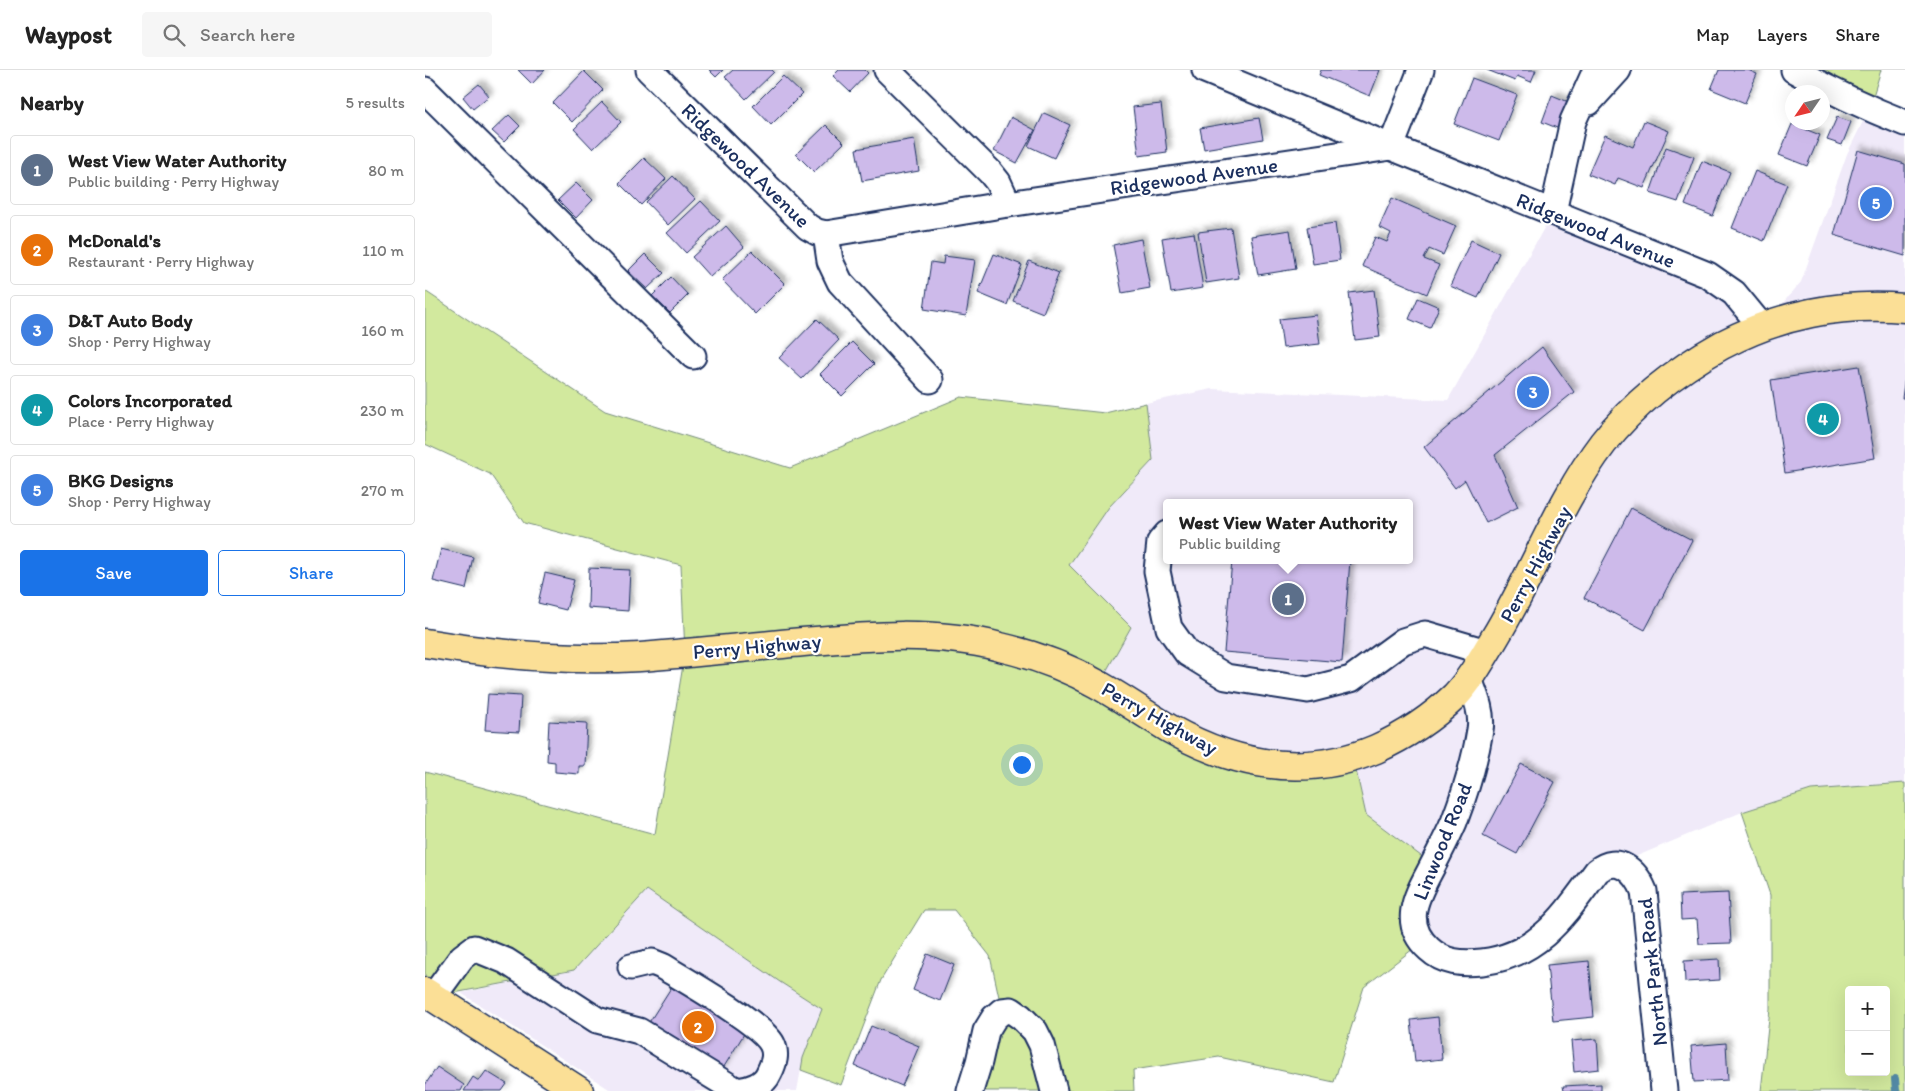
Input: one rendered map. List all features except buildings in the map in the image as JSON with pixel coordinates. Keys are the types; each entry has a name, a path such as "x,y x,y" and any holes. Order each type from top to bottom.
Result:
{"main road":[{"name":"Perry Highway","path":"425,642 497,653 590,659 880,636 945,637 1027,654 1077,673 1171,730 1219,752 1249,761 1287,766 1331,762 1376,749 1419,726 1449,700 1469,679 1505,621 1585,470 1618,425 1660,386 1685,368 1729,342 1762,327 1786,319 1836,308 1861,306 1905,308"},
{"path":"429,995 579,1091"}],"street":[{"name":"Ridgewood Avenue","path":"649,70 807,228 826,234 1008,204 1391,148 1708,275 1734,294 1762,327"},
{"path":"887,70 990,172 998,182 1008,204"},
{"path":"1205,70 1391,148 1421,70"},
{"path":"1553,212 1573,121 1596,70"},
{"path":"1573,121 1619,70"},
{"path":"1794,70 1869,109 1905,123"},
{"path":"425,90 693,356"},
{"path":"826,234 830,262 840,282 930,380"},
{"path":"1163,539 1160,542 1157,571 1169,628 1187,653 1225,678 1308,690 1351,679 1403,641 1425,634 1486,652"},
{"name":"Linwood Road","path":"1469,679 1481,716 1480,731 1472,766 1454,820 1416,898 1415,926 1422,942 1435,954 1454,962 1468,964 1517,953 1530,946 1554,927 1597,871 1603,866 1618,864"},
{"name":"North Park Road","path":"1618,864 1635,874 1644,891 1664,1091"},
{"path":"429,995 462,957 475,948 506,961 597,1020 639,1031 737,1091 752,1088 767,1077 775,1055 773,1045 765,1034 662,966 651,962 631,967"},
{"path":"970,1091 986,1031 994,1018 1002,1011 1011,1010 1035,1031 1042,1045 1053,1091"}],"shaded area":[{"path":"1869,109 1905,123 1905,783 1811,790 1742,812 1618,864 1565,915 1486,961 1422,942 1433,865 1366,815 1353,758 1264,764 1098,684 1068,565 1109,507 1153,460 1146,403 1212,389 1448,400 1553,212 1689,266 1762,327 1801,282 1847,154"},
{"path":"647,890 822,1009 803,1058 797,1091 612,1091 461,993 574,970"}],"green space":[{"path":"1794,70 1881,70 1869,109 1830,89 1830,85 1823,85"},
{"path":"425,291 605,411 790,468 961,397 1105,413 1146,403 1153,460 1109,507 1069,565 1131,627 1099,684 1219,752 1353,757 1366,815 1433,865 1420,888 1422,942 1364,987 1334,1082 1219,1057 1133,1070 1134,1091 970,1091 1002,1011 990,956 954,910 924,910 881,980 841,1085 801,1070 803,1058 822,1009 647,890 574,970 433,997 425,992 425,772 655,834 685,653 681,565 524,523 490,474 425,444"},
{"path":"1905,783 1905,1091 1761,1091 1770,1009 1770,895 1742,812 1811,790"}],"waterway":[{"path":"1895,1079 1896,1091"}],"place":[{"name":"BKG Designs","path":"1876,203"},
{"name":"D&T Auto Body","path":"1533,392"},
{"name":"Colors Incorporated","path":"1823,419"},
{"name":"West View Water Authority","path":"1288,599"},
{"name":"McDonald's","path":"698,1027"}]}
